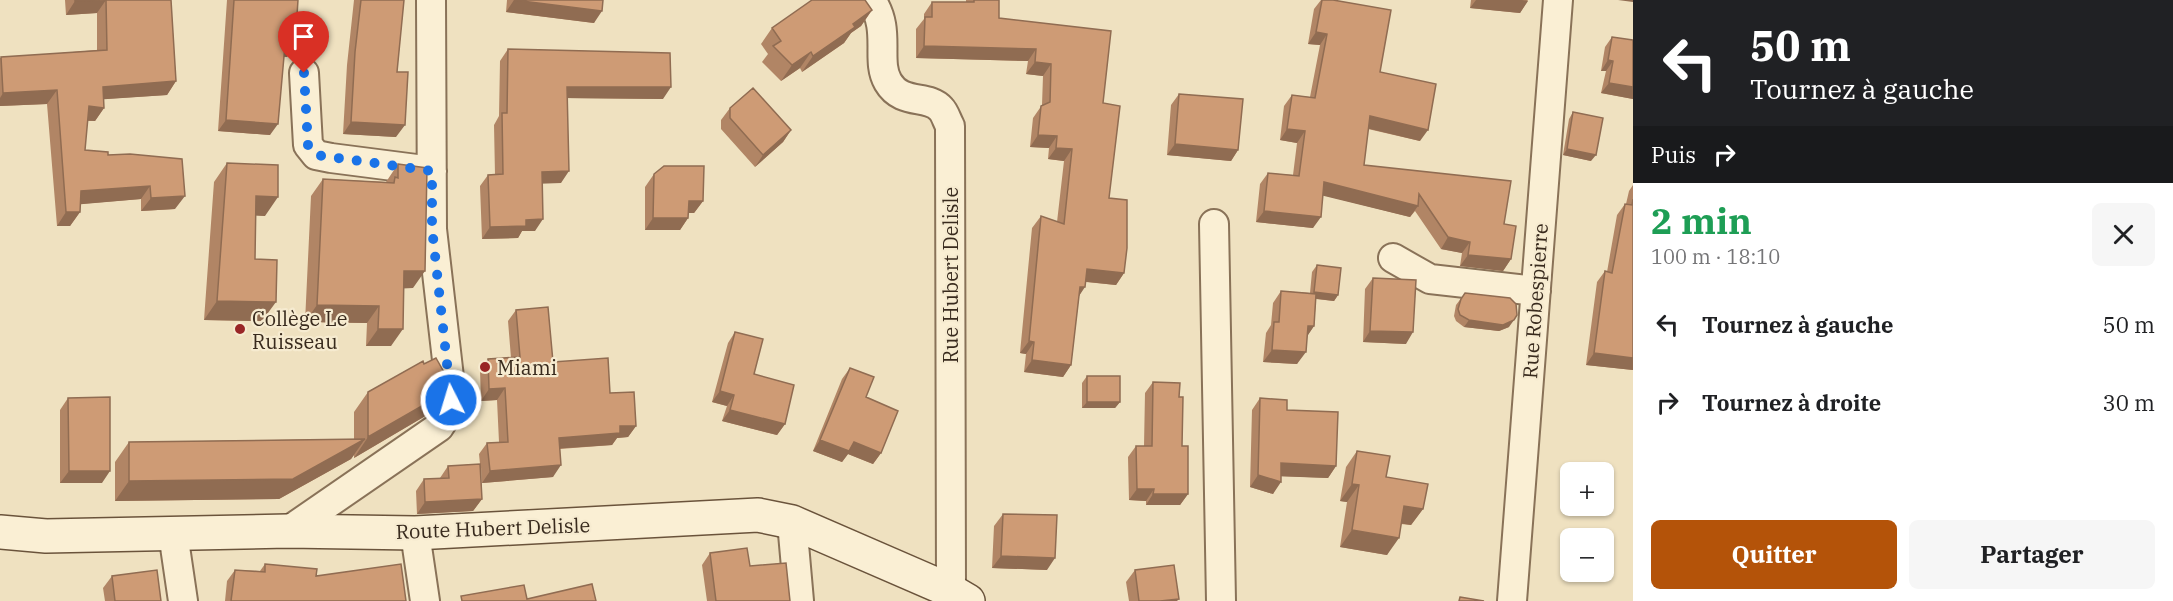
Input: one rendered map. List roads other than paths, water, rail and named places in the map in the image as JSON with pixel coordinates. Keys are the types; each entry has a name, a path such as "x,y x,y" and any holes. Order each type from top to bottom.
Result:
{"main road":[{"name":"Route Hubert Delisle","path":"0,532 46,536 288,531 415,533 758,516 792,522 959,596"}],"street":[{"path":"288,531 439,427 448,414 451,400 450,386 432,228 431,0"},
{"name":"Rue Hubert Delisle","path":"871,0 880,17 883,32 884,71 887,81 893,89 909,99 934,104 941,109 950,126 959,596"},
{"name":"Rue Robespierre","path":"1512,601 1558,0"},
{"path":"304,73 308,145 316,155 432,171"},
{"path":"1214,224 1221,601"},
{"path":"1393,258 1430,279 1536,291"},
{"path":"792,522 799,601"},
{"path":"173,533 183,601"},
{"path":"415,533 425,601"}],"place":[{"name":"Collège Le Ruisseau","path":"240,329"},
{"name":"Miami","path":"485,367"}]}
